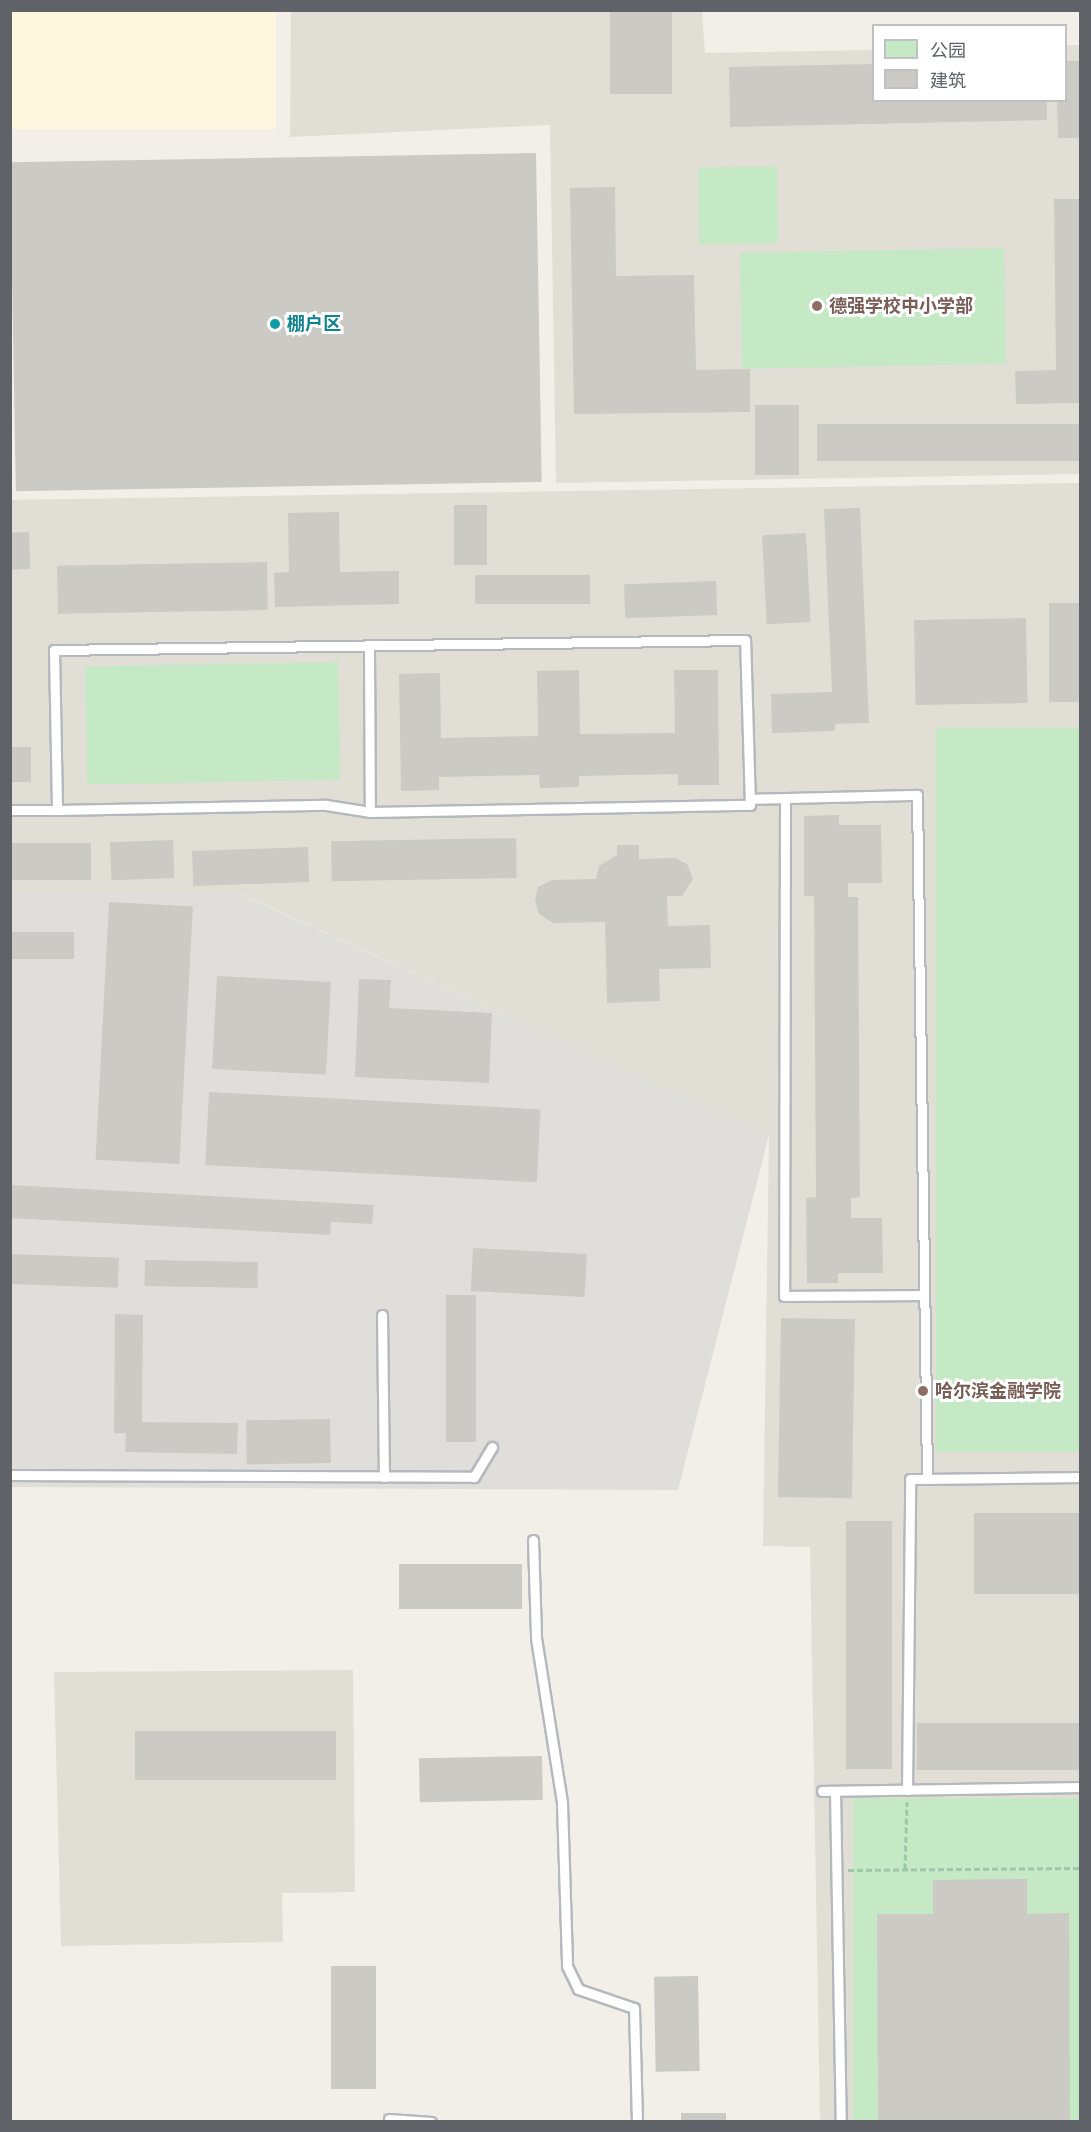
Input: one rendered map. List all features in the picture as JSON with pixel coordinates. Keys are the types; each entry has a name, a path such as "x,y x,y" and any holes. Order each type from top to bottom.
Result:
{"lane":[{"path":"10,810 57,810 326,805 370,812 750,805 745,640 54,650 57,810"},
{"path":"369,646 370,812"},
{"path":"750,799 917,795 927,1479"},
{"path":"785,798 784,1296 924,1295"},
{"path":"382,1315 384,1477"},
{"path":"10,1475 474,1477 492,1447"},
{"path":"907,1790 910,1479 1080,1477"},
{"path":"533,1540 536,1638 562,1803 567,1966 578,1989 634,2008 638,2121"},
{"path":"822,1791 1080,1787"},
{"path":"835,1791 841,2121"},
{"path":"389,2119 431,2121"}],"path":[{"path":"905,1869 907,1790"},
{"path":"836,1870 1080,1869"}],"shaded area":[{"path":"10,11 276,11 276,129 10,129"},
{"name":"德强学校中小学部","path":"291,11 702,11 705,53 872,50 872,102 1067,102 1067,45 1080,45 1080,474 556,483 550,125 290,137"},
{"name":"哈尔滨金融学院","path":"1080,483 1080,2121 820,2121 810,1547 763,1546 769,1135 241,894 11,891 10,500"},
{"path":"11,891 240,894 769,1135 678,1490 11,1487"},
{"path":"353,1670 355,1892 282,1893 283,1942 61,1946 54,1672"}],"green space":[{"path":"777,166 778,243 699,244 698,167"},
{"path":"1004,248 1006,364 742,369 740,253"},
{"path":"338,662 340,780 87,784 85,666"},
{"path":"936,728 1080,728 1080,1452 936,1452"},
{"path":"853,1798 1080,1798 1080,2121 853,2121"}],"building":[{"path":"610,10 672,10 672,94 610,94"},
{"path":"1067,61 1080,61 1080,138 1058,138 1057,102 1067,102"},
{"path":"872,64 872,102 1047,102 1047,120 730,127 729,67"},
{"name":"棚户区","path":"536,153 542,482 16,491 10,162"},
{"path":"615,187 616,276 694,275 696,370 750,369 750,412 574,414 570,188"},
{"path":"1054,199 1080,199 1080,403 1016,404 1015,371 1056,370"},
{"path":"755,405 799,405 799,475 755,475"},
{"path":"817,424 1080,424 1080,461 817,461"},
{"path":"454,505 487,505 487,565 454,565"},
{"path":"860,508 869,723 835,724 835,731 772,733 771,694 832,692 824,509"},
{"path":"339,512 340,572 399,571 399,604 275,607 274,573 289,572 288,513"},
{"path":"29,532 30,569 11,570 10,533"},
{"path":"806,533 811,622 767,624 762,535"},
{"path":"267,562 268,610 58,614 57,566"},
{"path":"475,575 590,575 590,604 475,604"},
{"path":"716,581 717,615 625,618 624,584"},
{"path":"1049,603 1080,603 1080,702 1049,702"},
{"path":"1026,618 1027,703 916,705 914,620"},
{"path":"579,670 580,734 675,733 674,670 718,670 719,785 678,785 678,774 579,776 579,787 540,788 539,775 439,777 439,790 401,791 399,674 440,673 441,738 538,736 537,671"},
{"path":"10,747 31,747 31,782 10,782"},
{"path":"839,815 839,825 881,825 882,883 848,883 848,897 858,897 860,1197 851,1198 851,1218 882,1218 883,1273 838,1273 838,1283 807,1283 806,1198 816,1197 814,896 804,896 804,816"},
{"path":"516,838 517,878 332,881 331,841"},
{"path":"173,840 174,878 111,880 110,842"},
{"path":"10,843 91,843 91,880 10,880"},
{"path":"617,845 639,845 639,859 675,858 687,864 693,879 682,896 667,896 668,926 710,925 711,968 659,969 660,1001 607,1003 605,922 553,923 539,914 535,901 538,887 552,880 596,879 599,866 617,855"},
{"path":"308,847 309,882 193,886 192,851"},
{"path":"109,902 193,906 179,1164 95,1160"},
{"path":"10,932 74,932 74,959 10,959"},
{"path":"217,976 331,982 326,1075 212,1069"},
{"path":"359,979 391,980 389,1008 492,1013 489,1083 355,1077"},
{"path":"209,1092 541,1109 537,1182 205,1165"},
{"path":"10,1185 374,1205 372,1224 331,1222 330,1235 10,1218"},
{"path":"473,1248 587,1254 585,1297 471,1291"},
{"path":"10,1254 119,1258 118,1288 10,1284"},
{"path":"145,1260 258,1262 258,1288 145,1286"},
{"path":"446,1295 476,1295 476,1442 446,1442"},
{"path":"115,1314 143,1315 142,1422 238,1423 237,1454 125,1452 126,1433 114,1433"},
{"path":"781,1318 855,1319 852,1498 778,1497"},
{"path":"330,1419 331,1463 247,1464 246,1420"},
{"path":"974,1513 1080,1513 1080,1594 974,1594"},
{"path":"846,1521 892,1521 892,1769 846,1769"},
{"path":"399,1564 522,1564 522,1609 399,1609"},
{"path":"917,1723 1080,1723 1080,1770 917,1770"},
{"path":"135,1731 336,1731 336,1780 135,1780"},
{"path":"542,1756 543,1800 420,1802 419,1758"},
{"path":"1027,1879 1027,1914 1069,1913 1070,2122 878,2122 877,1914 933,1914 933,1880"},
{"path":"331,1966 376,1966 376,2089 331,2089"},
{"path":"698,1976 700,2071 656,2072 654,1977"},
{"path":"681,2113 726,2113 726,2122 681,2122"}],"place":[{"name":"德强学校中小学部","path":"817,306"},
{"name":"棚户区","path":"275,324"},
{"name":"哈尔滨金融学院","path":"923,1391"}]}
